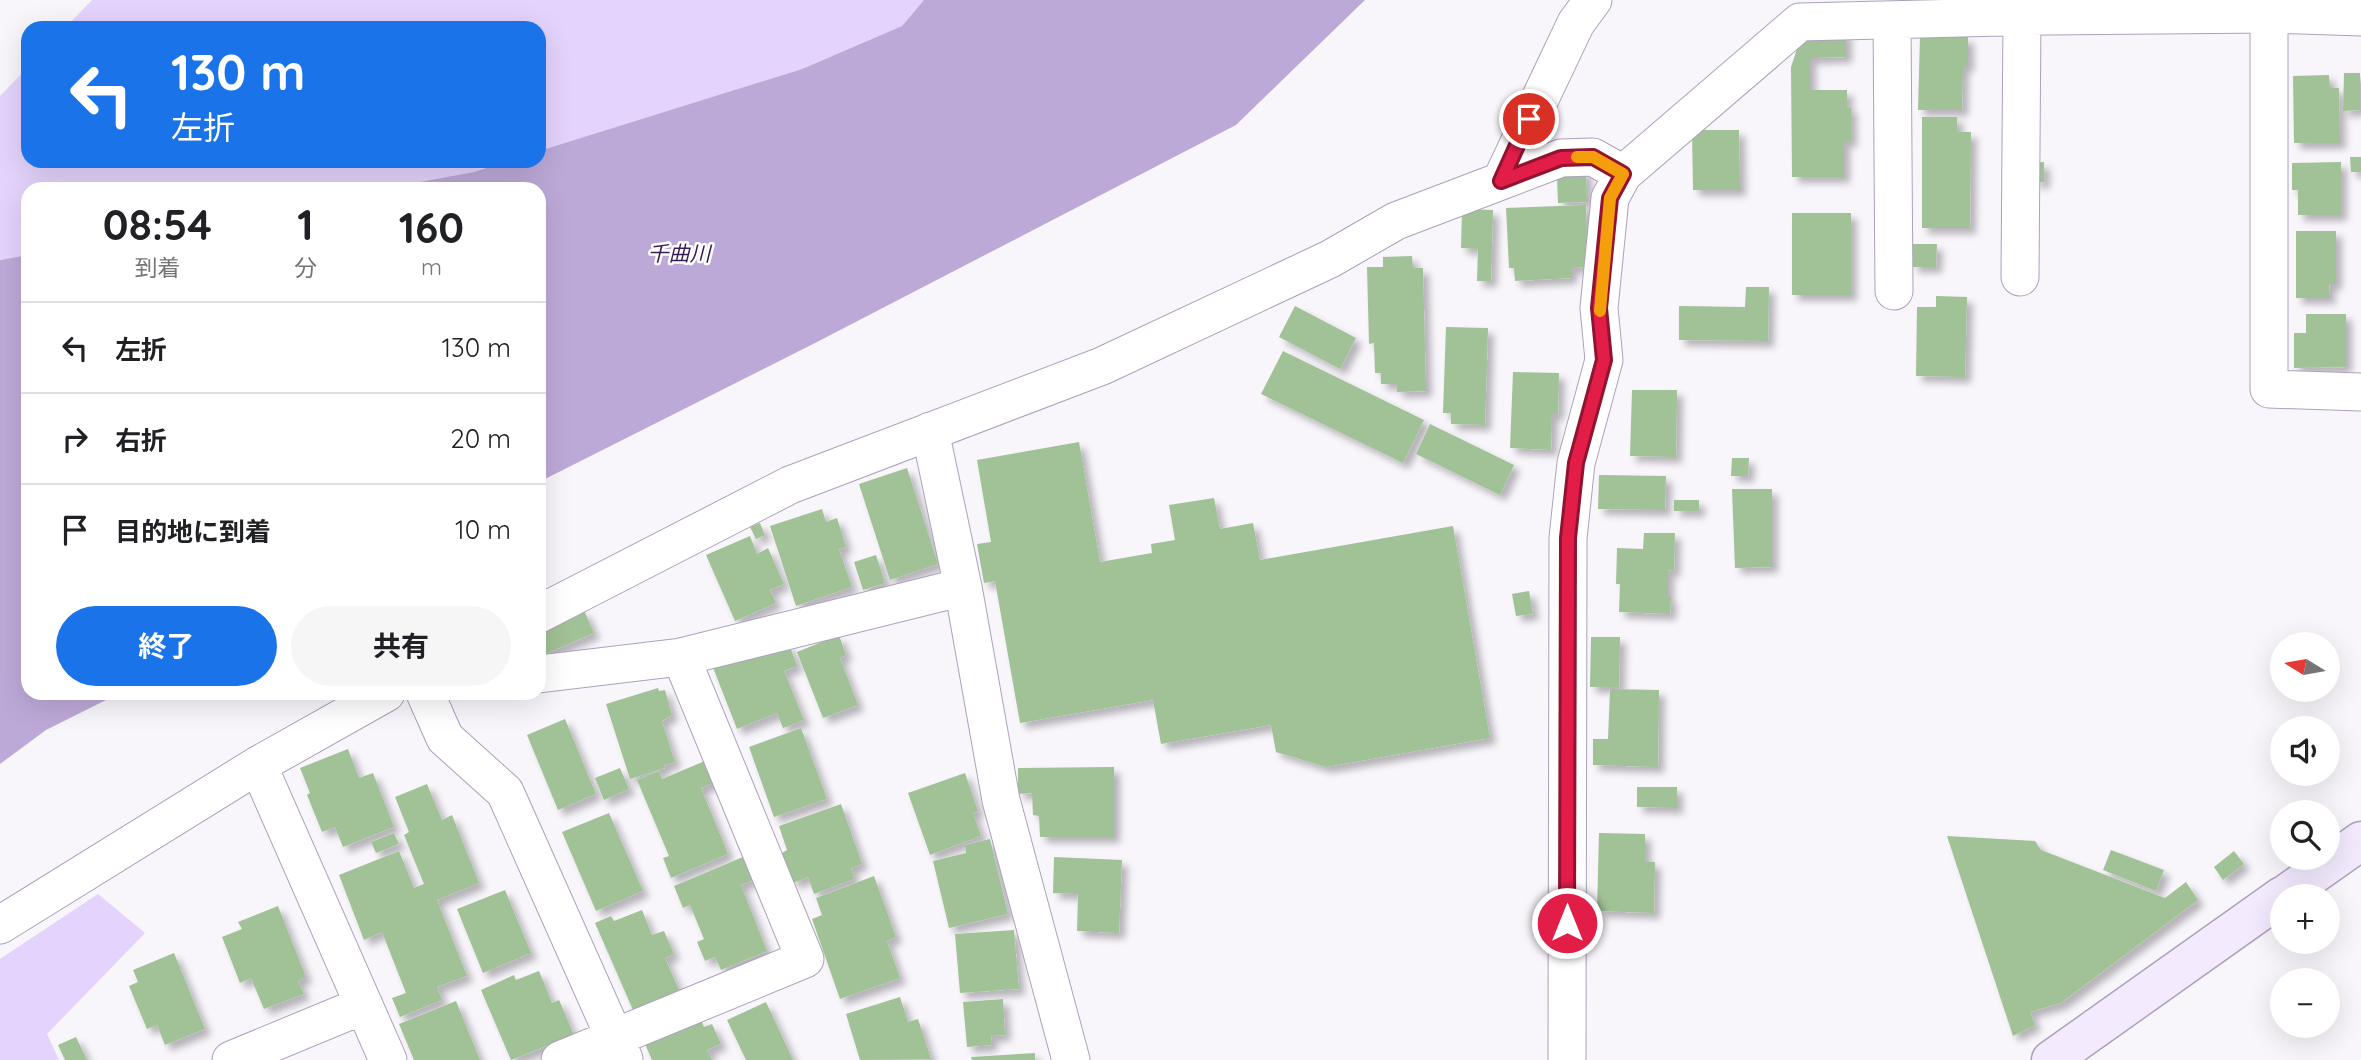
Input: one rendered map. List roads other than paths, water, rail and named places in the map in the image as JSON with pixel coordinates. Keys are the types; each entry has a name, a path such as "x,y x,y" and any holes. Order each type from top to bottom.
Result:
{"street":[{"path":"1501,181 1576,23 1592,0"},
{"path":"2269,14 2269,389 2361,392"},
{"path":"1567,1060 1568,538 1576,463 1604,360 1599,308 1610,198 1623,174 1800,22 2022,16 2269,14 2361,17"},
{"path":"2020,277 2022,16"},
{"path":"1892,20 1894,291"},
{"path":"546,610 790,485 1102,366 1330,259 1396,221 1561,158 1593,157 1623,174"},
{"path":"930,431 963,587 1001,800 1071,1060"},
{"path":"546,673 681,657 963,587"},
{"path":"560,1060 620,1049 805,959 681,657"},
{"path":"0,925 258,765 374,700"},
{"path":"428,700 445,738 505,792 620,1049"},
{"path":"258,765 388,1060"},
{"path":"2299,884 2361,841"},
{"path":"2051,1060 2270,905"},
{"path":"231,1060 364,1005"}],"water":[{"name":"千曲川","path":"924,0 1365,0 1236,125 546,478 546,182 419,182 486,168 546,168 546,149 802,69 902,26"},
{"path":"21,256 21,700 106,700 46,730 0,764 0,260"}]}
